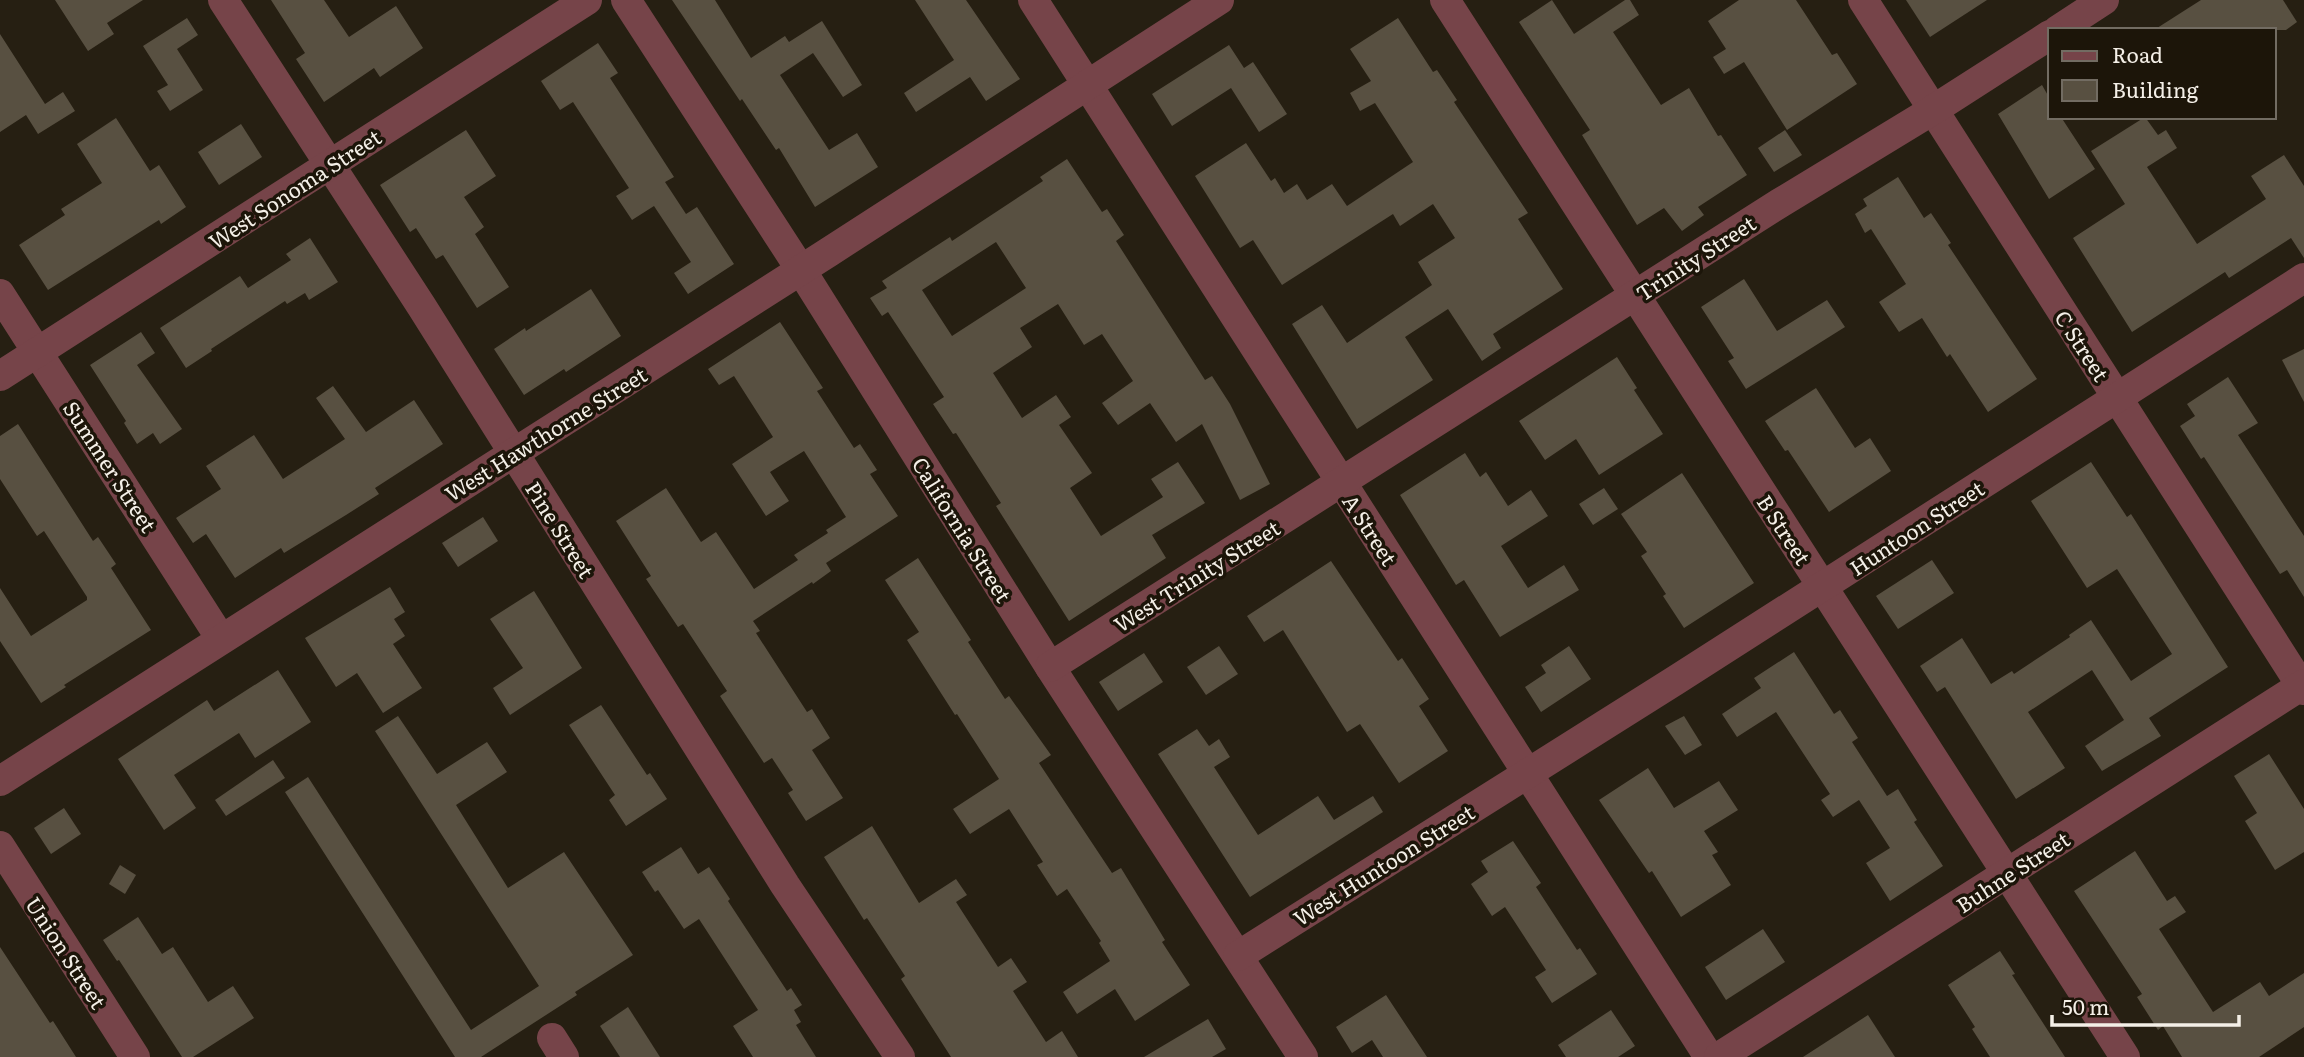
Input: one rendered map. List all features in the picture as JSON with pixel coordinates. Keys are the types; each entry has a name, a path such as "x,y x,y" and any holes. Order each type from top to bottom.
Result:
{"street":[{"name":"Pine Street","path":"223,0 514,454 785,885 900,1057"},
{"name":"West Sonoma Street","path":"0,376 587,0"},
{"name":"California Street","path":"626,0 801,270 1050,667 1303,1057"},
{"name":"A Street","path":"1033,0 1709,1057"},
{"name":"West Hawthorne Street","path":"0,781 1219,0"},
{"name":"B Street","path":"1446,0 2125,1057"},
{"name":"C Street","path":"1863,0 2303,687"},
{"path":"2061,28 2104,0"},
{"name":"Trinity Street","path":"1342,483 1780,203 2048,36"},
{"name":"Huntoon Street","path":"1527,773 1823,587 2304,278"},
{"name":"Summer Street","path":"0,294 221,639"},
{"name":"West Trinity Street","path":"1050,667 1342,483"},
{"name":"Buhne Street","path":"1719,1057 2303,687"},
{"name":"West Huntoon Street","path":"1238,956 1527,773"},
{"name":"Union Street","path":"0,846 135,1057"}],"building":[{"path":"55,0 143,0 107,23 114,34 88,51"},
{"path":"271,0 324,0 349,37 396,6 423,48 380,77 374,68 324,102 296,59 305,53"},
{"path":"672,0 715,0 751,58 785,36 789,42 822,21 862,85 843,97 813,53 780,75 829,150 857,133 878,167 815,207 779,148 776,150 742,99 740,101"},
{"path":"915,0 966,0 1020,79 986,101 970,77 916,112 904,93 954,60"},
{"path":"1552,0 1574,34 1625,0 1630,0 1639,15 1613,32 1661,105 1689,88 1718,136 1721,135 1747,175 1698,207 1704,215 1682,231 1664,208 1637,225 1582,135 1590,130 1519,22"},
{"path":"1739,0 1796,0 1832,55 1837,53 1857,84 1787,130 1744,62 1724,74 1713,57 1726,49 1708,21"},
{"path":"1906,0 1987,0 1930,37"},
{"path":"2201,0 2283,0 2297,22 2286,30 2157,28"},
{"path":"187,18 198,35 177,49 203,90 170,111 157,91 168,85 143,46"},
{"path":"1398,18 1433,72 1437,70 1457,100 1454,102 1528,213 1518,219 1563,289 1493,334 1501,348 1482,361 1448,309 1405,337 1433,380 1357,429 1292,324 1322,305 1347,343 1432,285 1418,262 1455,238 1433,204 1400,226 1393,214 1282,285 1253,240 1240,248 1195,176 1246,143 1271,181 1275,178 1284,193 1297,184 1307,200 1332,184 1347,206 1413,162 1375,103 1360,111 1350,93 1371,81 1350,49"},
{"path":"0,34 45,104 63,92 75,111 38,134 26,115 0,132"},
{"path":"598,43 618,73 610,78 674,177 665,182 686,214 697,207 734,264 688,294 674,273 691,262 654,206 632,220 616,196 629,188 573,102 560,110 541,81"},
{"path":"1229,45 1244,68 1253,62 1287,114 1259,132 1231,88 1172,126 1152,94"},
{"path":"2042,85 2048,96 2048,119 2062,119 2095,169 2049,199 1998,114"},
{"path":"116,118 150,171 159,165 186,207 161,224 159,220 48,290 19,245 65,215 61,209 102,183 77,144"},
{"path":"2142,119 2146,119 2158,135 2166,130 2177,148 2147,167 2197,244 2266,199 2251,176 2284,155 2304,186 2304,258 2291,238 2229,278 2225,272 2132,332 2073,238 2125,204 2091,151"},
{"path":"241,124 262,157 219,185 198,152"},
{"path":"466,130 496,176 464,197 484,227 475,234 509,287 477,308 443,255 436,259 416,228 410,232 380,185"},
{"path":"1785,130 1802,155 1774,172 1758,148"},
{"path":"1067,159 1102,212 1107,209 1124,235 1116,241 1205,380 1212,376 1230,404 1270,484 1240,500 1202,424 1176,442 1150,403 1118,425 1102,403 1133,381 1102,334 1084,345 1058,304 1020,328 1032,347 993,373 1022,418 1056,395 1071,417 1059,425 1092,473 1070,488 1101,536 1163,497 1151,479 1178,462 1205,503 1152,535 1166,558 1069,621 996,506 1001,503 956,433 953,434 933,404 944,397 888,312 882,316 870,298 887,288 882,281 950,237 952,241 1043,181 1040,177","holes":["996,242 1026,288 952,336 922,290"]},
{"path":"1898,177 1924,218 1931,213 1951,243 1948,245 2037,379 1988,412 1950,354 1947,357 1922,318 1899,332 1879,302 1906,284 1871,229 1865,233 1855,214 1867,206 1863,199"},
{"path":"310,238 338,282 309,300 305,293 287,304 285,301 186,368 160,328 240,276 248,288 291,260 286,254"},
{"path":"1744,279 1777,331 1827,300 1845,327 1746,389 1728,361 1734,358 1701,307"},
{"path":"591,289 621,336 566,372 564,369 524,395 494,349"},
{"path":"780,322 823,388 817,391 854,448 860,444 877,470 870,474 898,516 826,563 831,571 753,621 760,631 756,633 807,712 812,709 830,738 812,750 843,798 806,821 788,793 793,790 772,758 764,763 720,696 727,691 683,624 678,627 646,579 651,576 616,521 666,488 701,542 716,532 754,589 798,560 794,555 828,533 826,530 846,517 804,451 770,472 789,501 766,516 732,464 773,437 734,376 719,385 708,369"},
{"path":"141,332 155,353 137,365 182,429 160,444 153,433 137,444 124,423 126,421 90,365"},
{"path":"2304,349 2304,402 2282,360"},
{"path":"1617,357 1637,388 1634,390 1663,434 1599,475 1576,439 1545,460 1519,421"},
{"path":"2228,377 2258,423 2238,435 2304,536 2304,597 2287,570 2280,574 2204,457 2201,459 2180,426 2195,416 2187,404"},
{"path":"333,386 366,432 414,400 443,444 375,488 379,494 284,553 281,548 235,578 206,534 193,543 176,518 221,489 206,466 254,435 283,479 345,439 316,398"},
{"path":"1816,388 1855,448 1870,438 1891,471 1829,512 1788,450 1785,451 1765,421"},
{"path":"18,424 93,541 98,537 116,564 111,568 151,630 64,685 66,687 41,703 0,641 0,588 31,636 87,600 87,597 44,531 37,536 0,479 0,436"},
{"path":"1465,453 1480,477 1486,472 1508,506 1531,490 1548,516 1501,546 1528,588 1564,565 1579,590 1500,637 1464,580 1456,585 1400,495"},
{"path":"2091,462 2127,517 2131,514 2228,667 2149,718 2161,736 2102,771 2085,746 2124,720 2092,670 2028,712 2065,768 2016,799 1945,687 1937,692 1920,666 1962,638 1991,684 2012,671 2014,674 2091,620 2131,681 2172,654 2117,569 2087,588 2031,501"},
{"path":"1682,473 1754,583 1684,628 1641,556 1647,552 1621,514"},
{"path":"1604,488 1618,509 1593,525 1579,504"},
{"path":"483,517 498,541 458,567 442,543"},
{"path":"918,558 1005,699 1009,696 1051,755 1039,763 1112,873 1121,868 1165,940 1162,942 1190,985 1135,1021 1115,989 1077,1014 1063,992 1110,961 1099,943 1101,941 1067,889 1057,896 1037,865 1043,862 1009,809 970,834 953,809 999,779 907,640 919,632 885,580"},
{"path":"1932,560 1954,593 1898,629 1876,596"},
{"path":"1331,561 1398,661 1402,658 1429,699 1419,706 1448,751 1399,783 1360,724 1347,732 1283,630 1264,642 1247,616"},
{"path":"390,587 405,612 394,619 405,636 393,644 422,688 383,713 357,673 336,687 305,638"},
{"path":"534,591 582,668 510,715 493,688 523,668 490,619"},
{"path":"1219,646 1238,674 1206,695 1187,667"},
{"path":"1569,646 1591,679 1541,712 1525,687 1546,673 1541,665"},
{"path":"1794,652 1834,714 1840,710 1858,738 1852,742 1887,796 1898,789 1917,820 1914,822 1943,866 1890,901 1866,863 1890,848 1859,800 1833,817 1821,800 1830,794 1776,712 1737,737 1722,714 1761,688 1754,678"},
{"path":"1144,653 1163,682 1118,711 1099,682"},
{"path":"278,670 311,722 255,758 239,733 174,775 196,808 164,830 118,759 207,700 214,711"},
{"path":"601,705 647,775 650,773 667,799 626,826 609,800 615,795 569,725"},
{"path":"398,716 437,774 487,742 507,772 456,805 508,888 564,852 633,955 481,1057 455,1057 285,792 308,777 471,1030 539,986 375,731"},
{"path":"1684,716 1702,745 1685,755 1665,726"},
{"path":"1197,729 1209,746 1219,739 1230,757 1214,767 1258,835 1318,796 1334,820 1373,796 1383,812 1250,897 1158,754"},
{"path":"2269,754 2304,809 2304,852 2275,870 2245,821 2257,813 2234,776"},
{"path":"273,760 285,778 226,816 215,800"},
{"path":"1648,768 1674,808 1719,781 1738,810 1704,831 1718,852 1712,855 1731,885 1681,917 1652,871 1649,873 1599,800"},
{"path":"64,808 81,834 51,854 34,828"},
{"path":"872,826 919,903 956,879 967,895 956,902 998,967 1011,958 1027,982 1013,991 1046,1042 1062,1031 1078,1057 951,1057 901,979 905,976 867,918 864,920 824,857"},
{"path":"1513,841 1541,883 1536,887 1577,950 1580,948 1597,974 1552,1003 1535,977 1546,970 1505,907 1492,916 1471,884 1488,872 1481,861"},
{"path":"681,847 698,874 709,867 787,991 791,988 802,1005 794,1010 801,1022 796,1025 816,1057 753,1057 733,1026 758,1010 699,919 684,929 658,890 655,892 642,872"},
{"path":"2135,851 2167,901 2175,896 2186,912 2159,929 2213,1012 2260,982 2269,996 2304,973 2304,1027 2259,1057 2182,1057 2163,1026 2158,1030 2137,997 2142,994 2074,891"},
{"path":"120,865 136,875 125,894 109,884"},
{"path":"138,917 162,954 173,947 208,1002 233,986 254,1018 193,1057 182,1057 103,940"},
{"path":"1763,929 1785,962 1726,1000 1705,967"},
{"path":"0,947 50,1023 53,1021 76,1057 0,1057"},
{"path":"2000,951 2015,974 2012,975 2065,1057 1990,1057 1972,1029 1975,1027 1948,985"},
{"path":"1386,995 1427,1057 1383,1057 1372,1040 1352,1053 1336,1027"},
{"path":"628,1007 660,1057 620,1057 600,1026"},
{"path":"1611,1010 1635,1046 1618,1057 1566,1057 1558,1045"},
{"path":"1868,1015 1895,1057 1803,1057"},
{"path":"1208,1019 1226,1049 1212,1057 1144,1057"}]}
